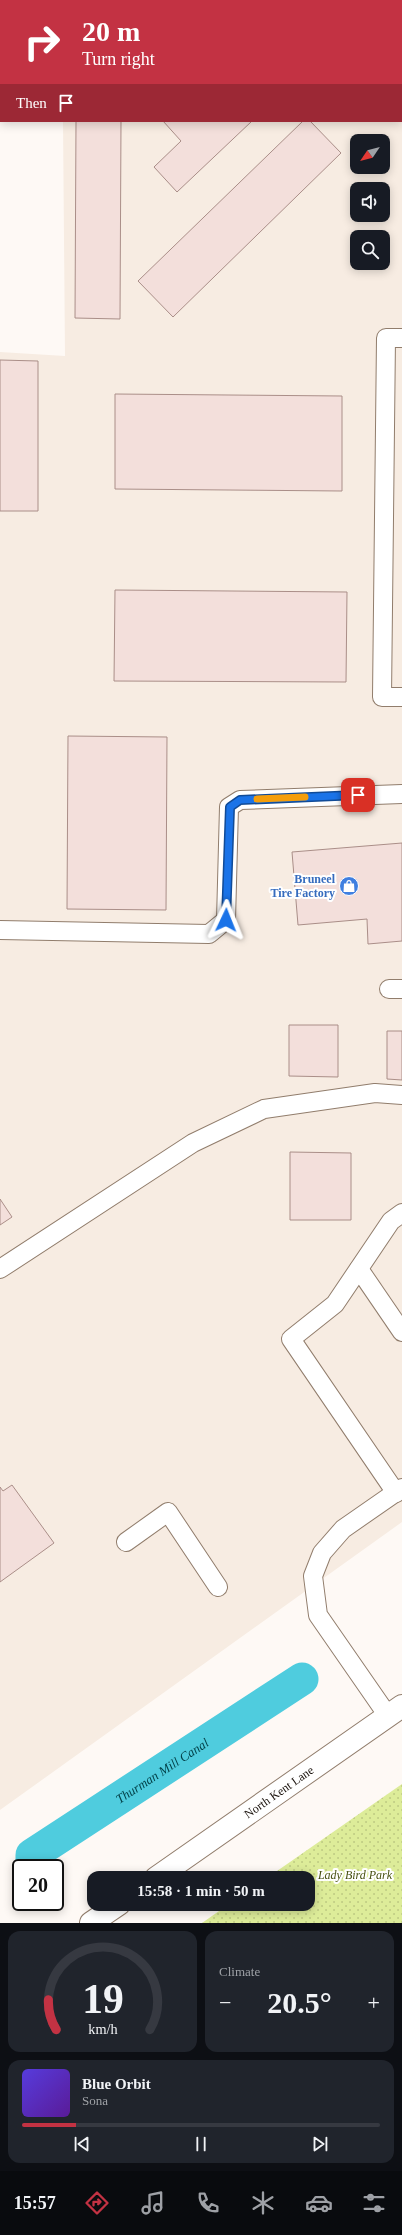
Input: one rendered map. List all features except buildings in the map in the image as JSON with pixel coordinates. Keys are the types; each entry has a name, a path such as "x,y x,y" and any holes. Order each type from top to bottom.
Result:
{"street":[{"name":"North Kent Lane","path":"166,1871 395,1711"},
{"path":"91,1923 108,1911"}],"lane":[{"path":"402,338 386,338 382,697 402,697"},
{"path":"0,930 209,934 226,920 230,807 240,800 402,794"},
{"path":"0,1269 193,1143 264,1109 375,1093 402,1095"},
{"path":"395,1711 318,1615 313,1576 322,1553 343,1529 399,1491 291,1339 335,1304 391,1221 402,1213"},
{"path":"359,1269 402,1332"},
{"path":"126,1542 168,1512 218,1586"}],"shaded area":[{"path":"63,122 402,122 402,1522 0,1810 0,352 65,356"}],"green space":[{"name":"Lady Bird Park","path":"402,1784 402,1923 202,1923 219,1911 315,1911 315,1871 277,1871"}],"waterway":[{"name":"Thurman Mill Canal","path":"32,1859 32,1855 302,1679"}],"slow traffic":[{"path":"257,799 305,797"}],"place":[{"name":"Bruneel Tire Factory","path":"349,886"}],"route":[{"path":"226,920 230,807 240,800 358,795"}]}
